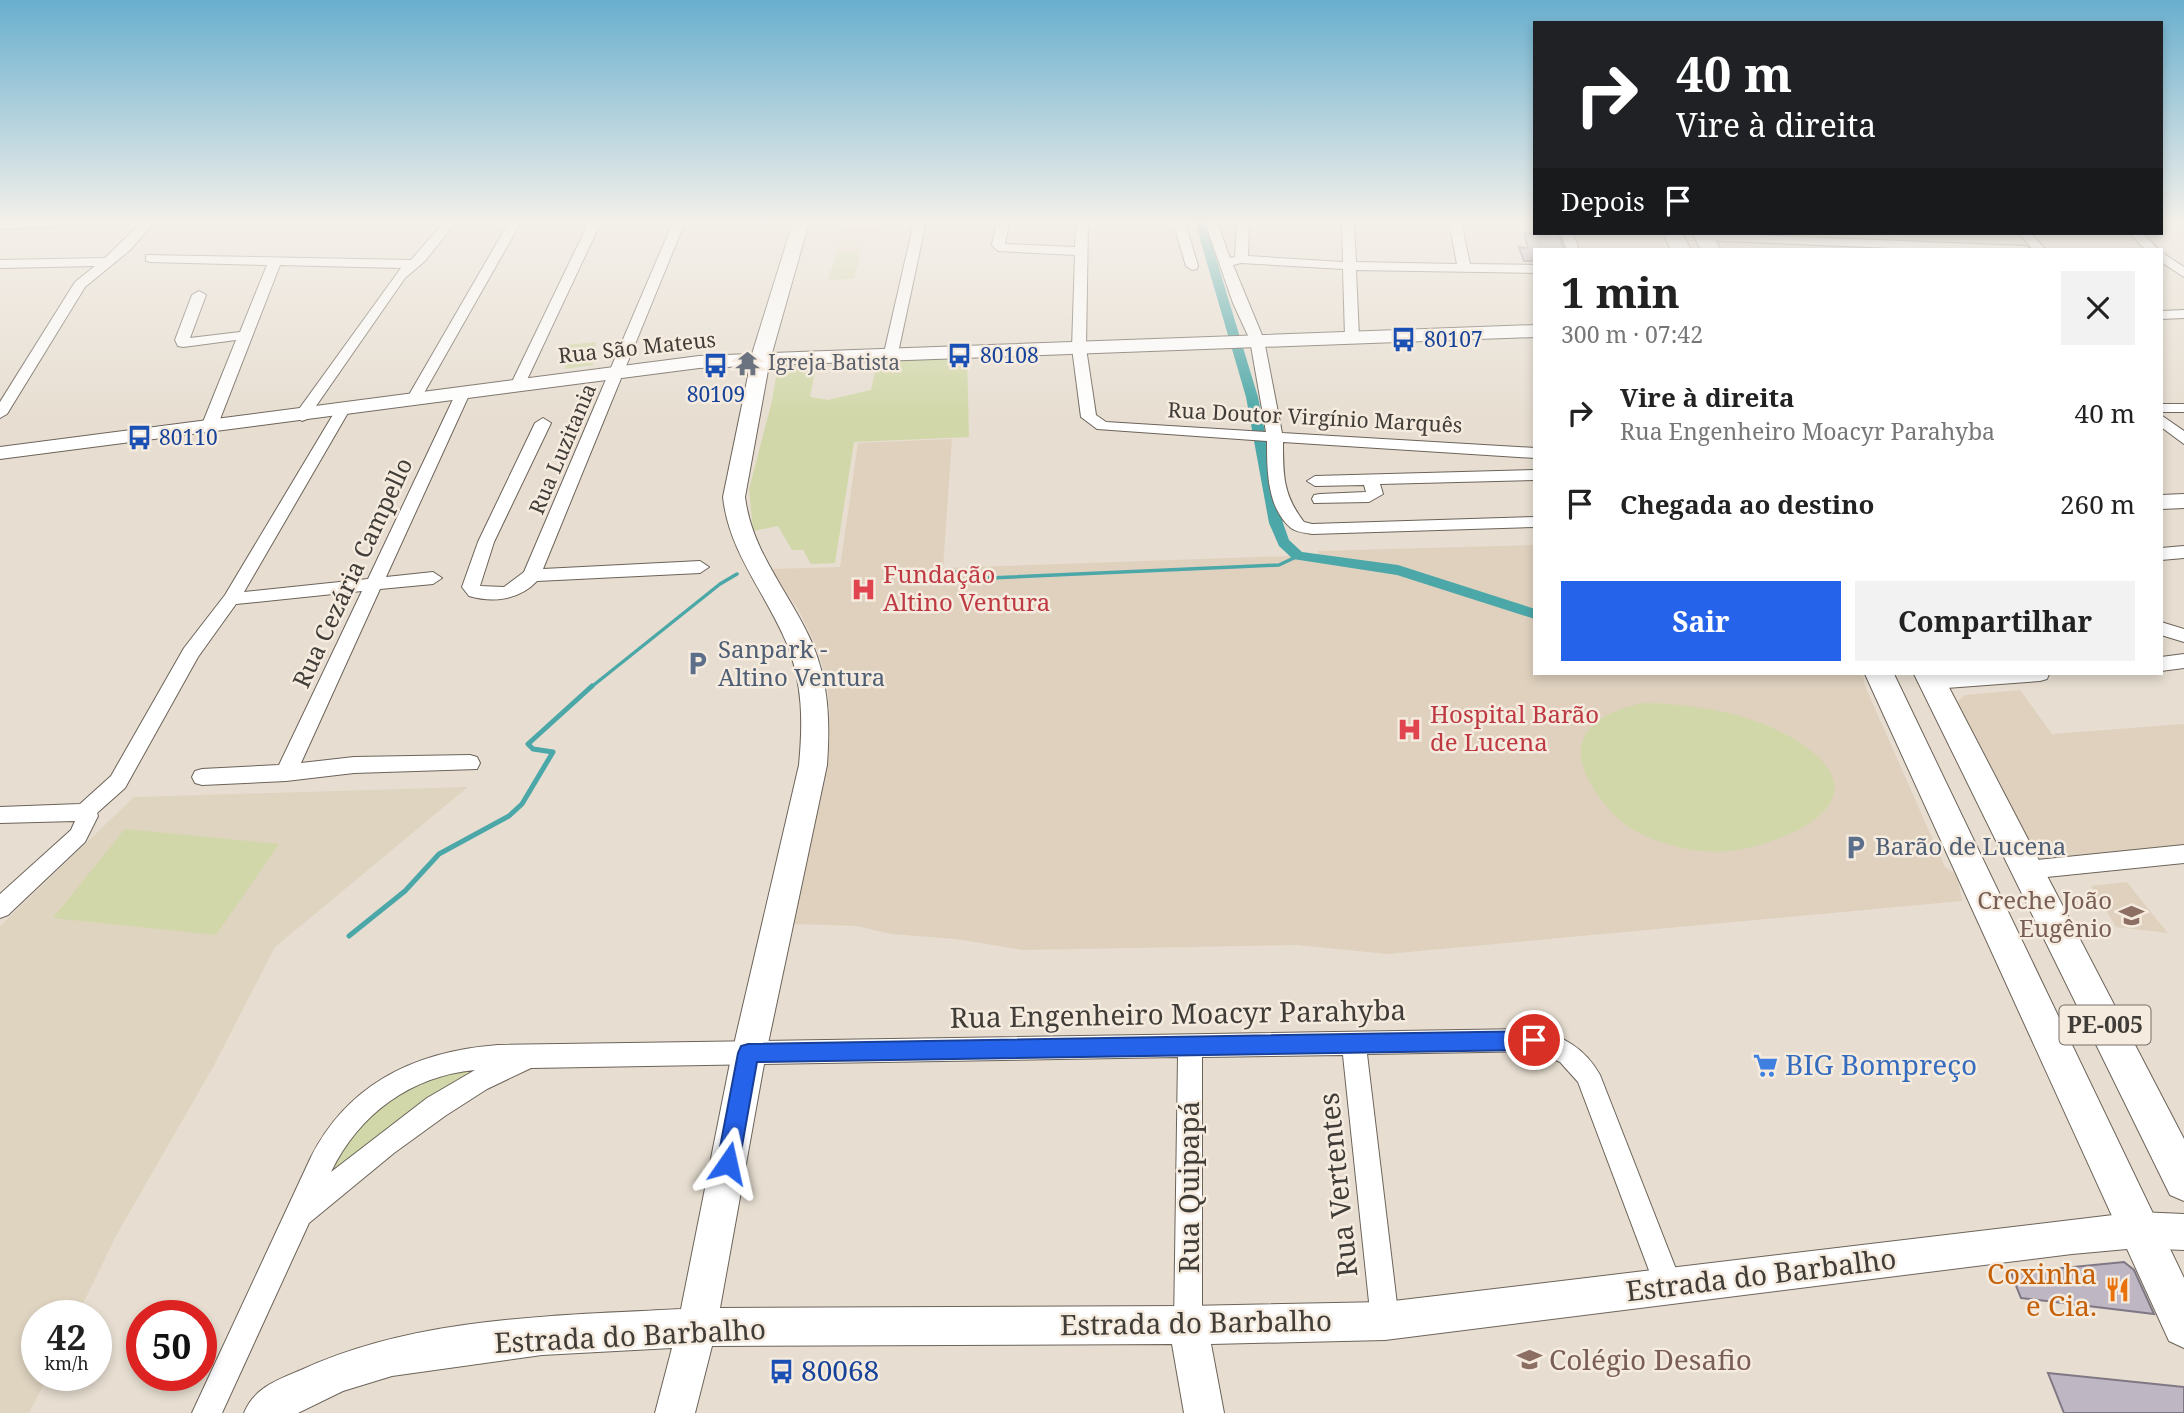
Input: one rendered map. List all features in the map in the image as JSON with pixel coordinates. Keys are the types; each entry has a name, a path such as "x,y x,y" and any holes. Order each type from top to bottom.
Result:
{"main road":[{"name":"Rua São Mateus","path":"1079,348 1533,331"},
{"path":"675,1413 697,1327 748,1053 813,765 817,724 816,700 806,661 779,605 742,540 736,520 734,496 761,358"},
{"path":"2163,502 2184,501"},
{"name":"PE-005","path":"1879,675 2184,1326"},
{"name":"PE-005","path":"1931,678 2184,1181"},
{"name":"Estrada do Barbalho","path":"264,1413 286,1397 338,1373 392,1356 542,1336 697,1327 1188,1325 1385,1321 2138,1230"},
{"name":"Rua Quipapá","path":"1188,1325 1204,1413"}],"street":[{"path":"0,414 79,288"},
{"path":"209,428 264,288"},
{"path":"302,416 391,288"},
{"path":"413,400 477,288"},
{"path":"518,384 564,288"},
{"name":"Rua Luzitania","path":"532,576 652,288"},
{"path":"761,358 782,288"},
{"path":"891,353 905,288"},
{"path":"1080,288 1079,348 1089,417 1093,422"},
{"path":"1229,288 1239,341 1272,437 1282,505 1292,521 1304,529 1533,522"},
{"path":"1351,288 1352,337"},
{"path":"199,295 183,342 246,335"},
{"path":"2163,314 2184,314"},
{"name":"Rua São Mateus","path":"0,453 342,411 619,371 706,366 761,358 1079,348"},
{"name":"Rua Cezária Campello","path":"286,773 463,393"},
{"path":"2163,408 2184,408"},
{"path":"0,815 85,812 118,782 191,653 231,599 342,411"},
{"path":"2163,421 2184,439"},
{"name":"Rua Doutor Virgínio Marquês","path":"1093,422 1102,426 1225,436 1246,435 1533,453"},
{"path":"543,423 486,542 472,590 481,594 506,593 527,582 532,576 700,567"},
{"path":"1315,481 1533,475"},
{"path":"1320,499 1369,497 1375,494 1371,479"},
{"path":"2163,554 2184,552"},
{"path":"231,599 433,578"},
{"path":"2163,629 2184,636"},
{"path":"2163,664 2184,661"},
{"path":"1931,678 2013,675"},
{"path":"202,777 286,773 354,765 470,763"},
{"path":"0,908 78,836 87,821 85,812"},
{"path":"2026,870 2184,855"},
{"name":"Rua Engenheiro Moacyr Parahyba","path":"207,1413 333,1142 353,1115 378,1093 407,1075 434,1064 464,1058 1534,1040 1561,1049 1574,1058 1591,1083 1669,1287"},
{"name":"Rua Vertentes","path":"1354,1043 1385,1321"},
{"name":"Rua Quipapá","path":"1188,1325 1190,1044"},
{"name":"Rua Engenheiro Moacyr Parahyba","path":"300,1214 385,1144 436,1107 478,1081 529,1057"},
{"path":"2138,1230 2184,1232"}],"shaded area":[{"name":"Hospital Barão de Lucena","path":"952,439 943,568 1318,555 1318,551 1533,545 1533,675 1863,675 1865,686 1945,867 1957,875 1962,901 1387,954 1297,945 1022,950 956,939 891,934 857,926 792,924 830,715 827,683 818,650 798,609 771,569 840,567 858,443"},
{"path":"2020,690 2052,734 2184,724 2184,845 2041,862 1957,702 1965,695"},
{"path":"468,787 275,947 212,1069 117,1234 85,1300 21,1300 21,1391 40,1391 29,1413 0,1413 0,926 134,797"},
{"name":"Creche João Eugênio","path":"2127,882 2168,933 2116,927 2091,886"}],"green space":[{"path":"596,342 593,365 565,369 567,345"},
{"path":"967,355 969,437 854,442 835,563 811,564 803,550 792,550 778,526 753,531 749,489 772,401 778,363 817,360 810,397 828,400 871,390 878,359"},
{"path":"1643,703 1684,705 1724,712 1764,724 1782,733 1800,743 1824,763 1834,782 1832,799 1821,814 1804,827 1759,845 1724,852 1682,848 1655,840 1630,828 1610,810 1588,779 1582,763 1581,748 1585,736 1606,716"},
{"path":"125,829 279,844 216,935 53,918"},
{"path":"466,1067 496,1067 334,1178 321,1163 387,1092"}],"building":[{"path":"2124,1262 2134,1270 2154,1314 2021,1298 2011,1273"},
{"path":"2048,1373 2184,1387 2184,1413 2064,1413"}],"waterway":[{"path":"1220,288 1258,422 1272,509 1281,537 1290,550 1298,556 1398,570 1533,613"},
{"path":"949,571 990,578 1279,565 1298,556"},
{"path":"590,688 720,584 737,574"},
{"path":"349,936 405,891 439,854 509,816 522,804 553,752 533,749 528,744 592,686"}],"place":[{"name":"80107","path":"1404,340"},
{"name":"80108","path":"960,356"},
{"name":"Igreja Batista","path":"748,363"},
{"name":"80109","path":"716,366"},
{"name":"80110","path":"139,438"},
{"name":"Fundação Altino Ventura","path":"863,589"},
{"name":"Sanpark - Altino Ventura","path":"698,664"},
{"name":"Hospital Barão de Lucena","path":"1410,729"},
{"name":"Barão de Lucena","path":"1855,847"},
{"name":"Creche João Eugênio","path":"2132,915"},
{"name":"BIG Bompreço","path":"1765,1065"},
{"name":"Coxinha e Cia.","path":"2117,1290"},
{"name":"Colégio Desafio","path":"1529,1360"},
{"name":"80068","path":"781,1371"}],"route":[{"path":"728,1163 748,1053 1534,1040"}]}
